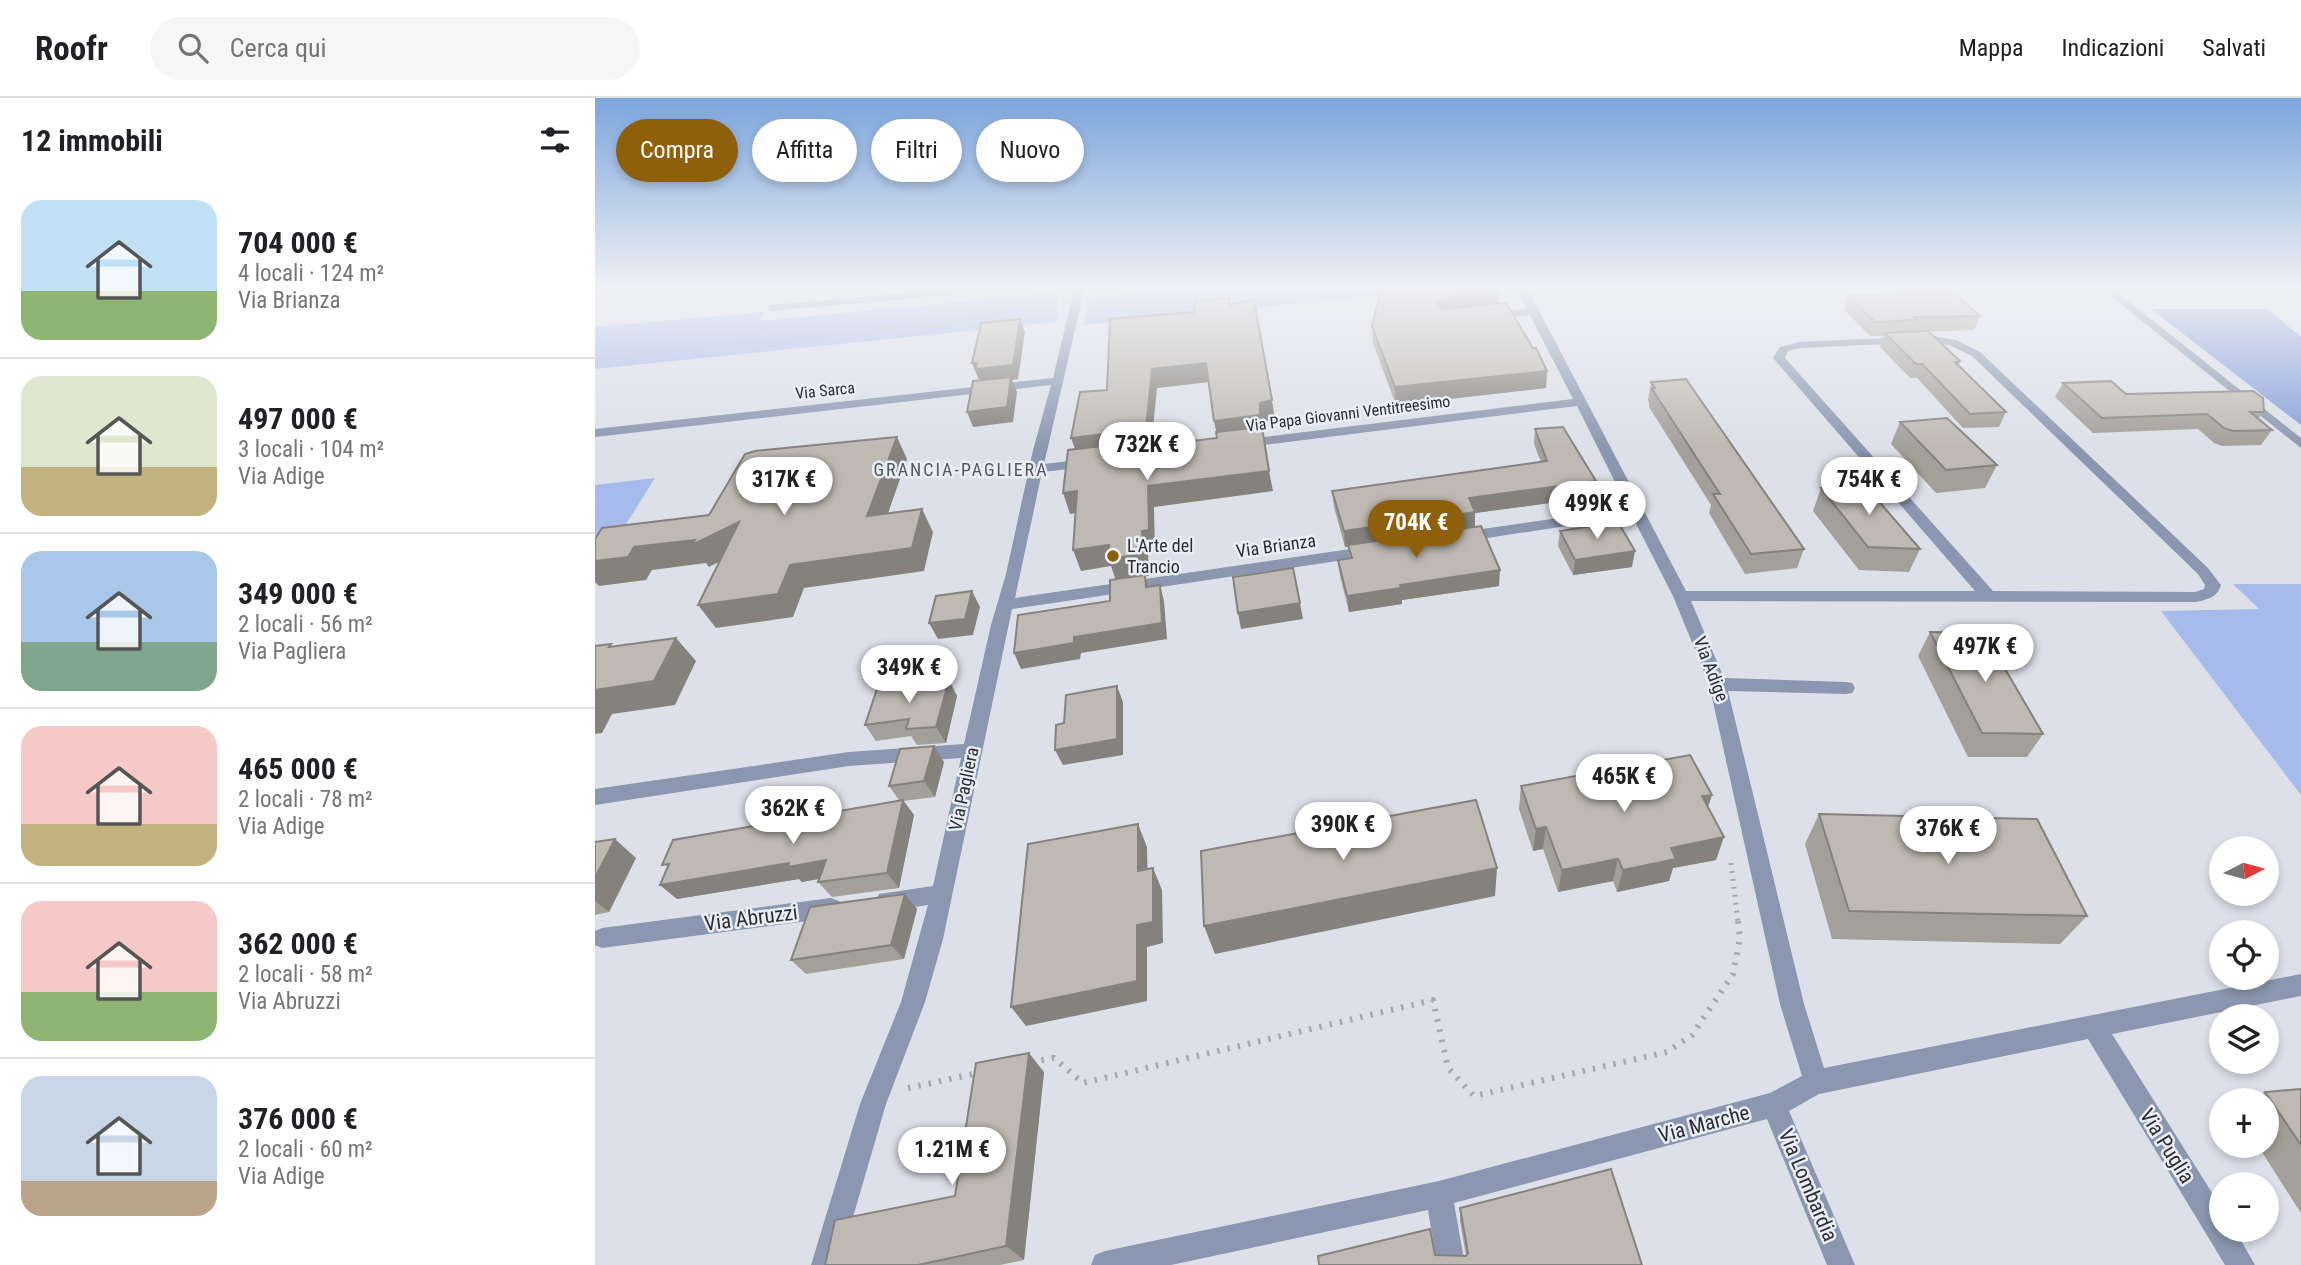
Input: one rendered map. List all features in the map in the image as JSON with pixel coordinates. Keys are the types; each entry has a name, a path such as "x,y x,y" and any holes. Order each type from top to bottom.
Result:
{"street":[{"name":"Via Pagliera","path":"825,1265 873,1104 916,992 942,894 1004,605 1067,340"},
{"name":"Via Adige","path":"1549,340 1681,596 1718,684 1793,1003 1816,1082"},
{"path":"1919,340 1817,344 1784,349 1780,352 1780,361 1988,596"},
{"path":"1681,596 2206,595 2213,585 2203,571 1969,349 1952,342 1937,340"},
{"path":"2171,340 2301,444"},
{"name":"Via Sarca","path":"595,433 1058,381"},
{"name":"Via Papa Giovanni Ventitreesimo","path":"1226,446 1581,402"},
{"path":"1036,469 1104,461"},
{"path":"1448,540 1637,511"},
{"name":"Via Brianza","path":"1004,605 1380,550"},
{"path":"1718,684 1846,688"},
{"path":"595,797 849,759 972,751"},
{"name":"Via Abruzzi","path":"602,938 942,894"},
{"name":"Via Marche","path":"1105,1265 1439,1194 1774,1105 1816,1082 2301,985"},
{"name":"Via Puglia","path":"2093,1026 2241,1265"},
{"name":"Via Lombardia","path":"1774,1105 1841,1265"},
{"path":"1439,1194 1451,1265"}],"path":[{"path":"595,359 778,340"},
{"path":"1028,1063 1053,1058 1083,1083 1433,1000 1448,1068 1474,1096 1667,1052 1692,1035 1733,974 1740,938 1730,859"},
{"path":"900,1089 989,1071"}],"shaded area":[{"path":"595,340 875,340 595,369"},
{"path":"2192,340 2301,340 2301,425"},
{"path":"655,478 618,537 595,540 595,485"},
{"path":"2233,584 2301,584 2301,795 2161,611 2259,609"}],"building":[{"path":"977,340 1017,340 1013,365 976,369 977,363 972,363"},
{"path":"1109,340 1261,340 1272,400 1260,403 1260,415 1214,421 1206,363 1152,369 1146,429 1071,438 1080,392 1107,390"},
{"path":"1377,340 1528,340 1533,348 1536,348 1547,371 1395,387"},
{"path":"1892,340 1938,340 1960,361 1955,362 2006,412 1970,414 1922,364 1916,364"},
{"path":"1011,377 1007,407 967,412 973,381"},
{"path":"1686,379 1804,549 1751,554 1713,494 1720,494 1652,389 1655,388 1651,382"},
{"path":"2111,381 2126,394 2253,391 2263,398 2264,412 2250,412 2272,430 2233,431 2224,428 2207,414 2102,418 2063,383"},
{"path":"1947,418 1997,465 1946,470 1900,422"},
{"path":"1262,427 1269,471 1148,486 1149,530 1142,531 1143,554 1109,559 1109,545 1073,550 1077,491 1063,493 1068,450 1144,441 1143,447 1217,438 1216,432"},
{"path":"1563,427 1596,481 1469,498 1475,512 1344,531 1332,491 1547,461 1535,429"},
{"path":"897,437 867,516 922,509 912,548 790,565 778,594 698,605 739,522 692,545 695,540 634,547 628,557 595,561 595,539 602,528 709,515 745,454"},
{"path":"1863,483 1920,549 1868,547 1821,488"},
{"path":"1618,522 1635,551 1575,560 1560,531"},
{"path":"1481,526 1500,570 1347,596 1338,560 1352,558 1348,545"},
{"path":"1293,568 1300,603 1238,613 1233,577"},
{"path":"1145,575 1146,587 1160,585 1162,623 1074,637 1074,643 1014,653 1018,615 1110,601 1110,580"},
{"path":"972,591 965,619 929,623 936,596"},
{"path":"1930,632 1984,633 2043,734 1982,733"},
{"path":"676,638 654,681 595,690 595,646 611,644 609,647"},
{"path":"949,680 936,727 906,729 909,719 865,725 877,689"},
{"path":"1117,686 1117,739 1055,750 1056,725 1064,723 1066,695"},
{"path":"934,746 924,781 889,786 900,749"},
{"path":"1690,755 1712,795 1702,796 1724,837 1671,848 1676,859 1623,870 1618,859 1562,870 1546,827 1536,829 1521,786"},
{"path":"903,800 887,873 818,882 826,860 788,867 789,863 660,885 669,864 662,865 673,840"},
{"path":"1476,800 1497,868 1204,926 1201,851"},
{"path":"1819,814 2037,819 2087,916 1849,911"},
{"path":"1138,824 1138,871 1153,868 1153,922 1137,925 1137,981 1011,1007 1028,844"},
{"path":"615,839 595,878 595,842"},
{"path":"905,894 891,945 791,960 810,907"},
{"path":"1029,1053 1006,1246 918,1265 825,1265 835,1220 955,1196 976,1063"},
{"path":"2301,1089 2301,1145 2279,1113 2279,1091"},
{"path":"1611,1169 1642,1265 1319,1265 1318,1256 1430,1229 1435,1255 1466,1256 1468,1253 1460,1208"}],"place":[{"name":"L'Arte del Trancio","path":"1113,556"}],"district":[{"name":"GRANCIA-PAGLIERA","path":"961,470"}]}
